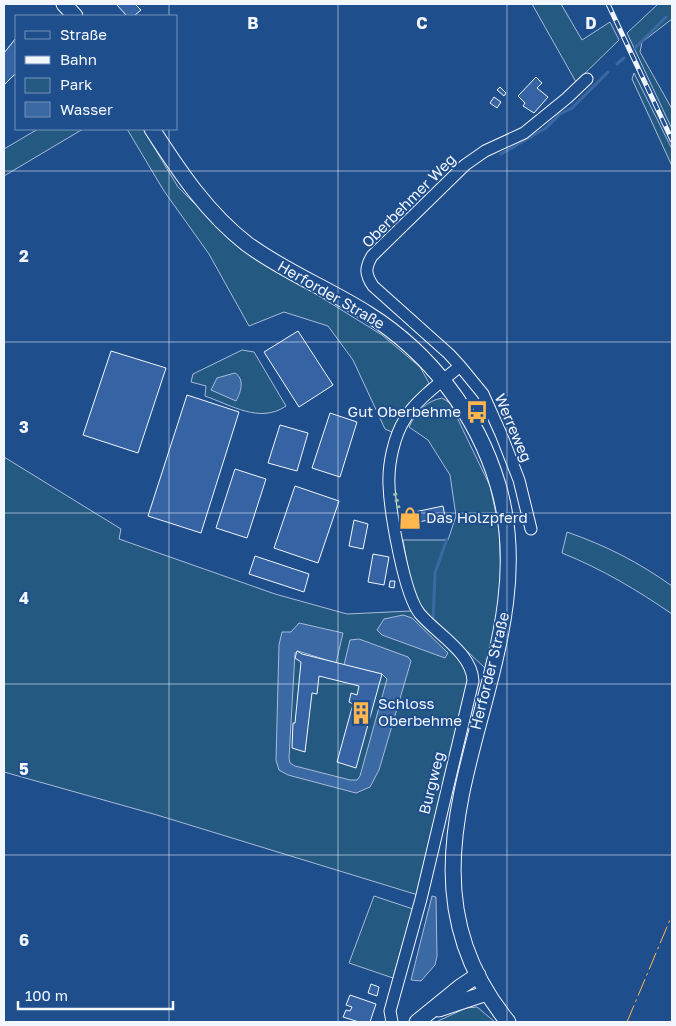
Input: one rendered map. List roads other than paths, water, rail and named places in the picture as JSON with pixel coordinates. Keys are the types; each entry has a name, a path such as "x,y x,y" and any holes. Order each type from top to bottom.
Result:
{"main road":[{"path":"64,4 74,15"},
{"name":"Herforder Straße","path":"153,130 186,181 230,229 273,261 382,324 422,357 444,381 469,419 492,469 506,520 510,578 501,636 459,800 452,857 455,908 469,955 487,992 508,1022"},
{"path":"422,1019 460,987 478,976"},
{"path":"422,1019 487,992"}],"street":[{"name":"Oberbehmer Weg","path":"460,366 373,286 366,276 366,266 372,256 464,165 485,151 524,133 587,79"},
{"path":"444,381 460,366"},
{"name":"Werreweg","path":"460,366 483,394 501,434 518,480 531,529"},
{"name":"Burgweg","path":"392,1022 390,1011 421,899 473,681 473,673 468,662 419,613 412,601 404,579 389,484 396,438 405,417 444,381"}],"water":[{"path":"235,373 241,382 241,390 236,401 211,390 217,378"},
{"path":"403,615 412,618 448,653 445,658 382,635 377,630 384,619"},
{"path":"299,623 343,633 336,663 298,651 295,653 289,758 290,763 295,766 350,780 357,780 360,776 387,679 382,674 344,665 350,640 359,639 408,657 411,661 379,770 370,787 356,793 288,775 279,770 276,760 279,645 282,632 291,632"},
{"path":"432,896 436,897 437,956 435,965 421,981 411,980"}],"waterway":[{"path":"635,48 666,17"},
{"path":"617,64 624,58"},
{"path":"501,154 546,128 560,114 572,108 608,72"},
{"path":"433,619 435,573 447,539"}],"railway":[{"path":"608,4 672,140"}],"place":[{"name":"Gut Oberbehme","path":"477,412"},
{"name":"Das Holzpferd","path":"410,518"},
{"name":"Schloss Oberbehme","path":"361,713"}]}
